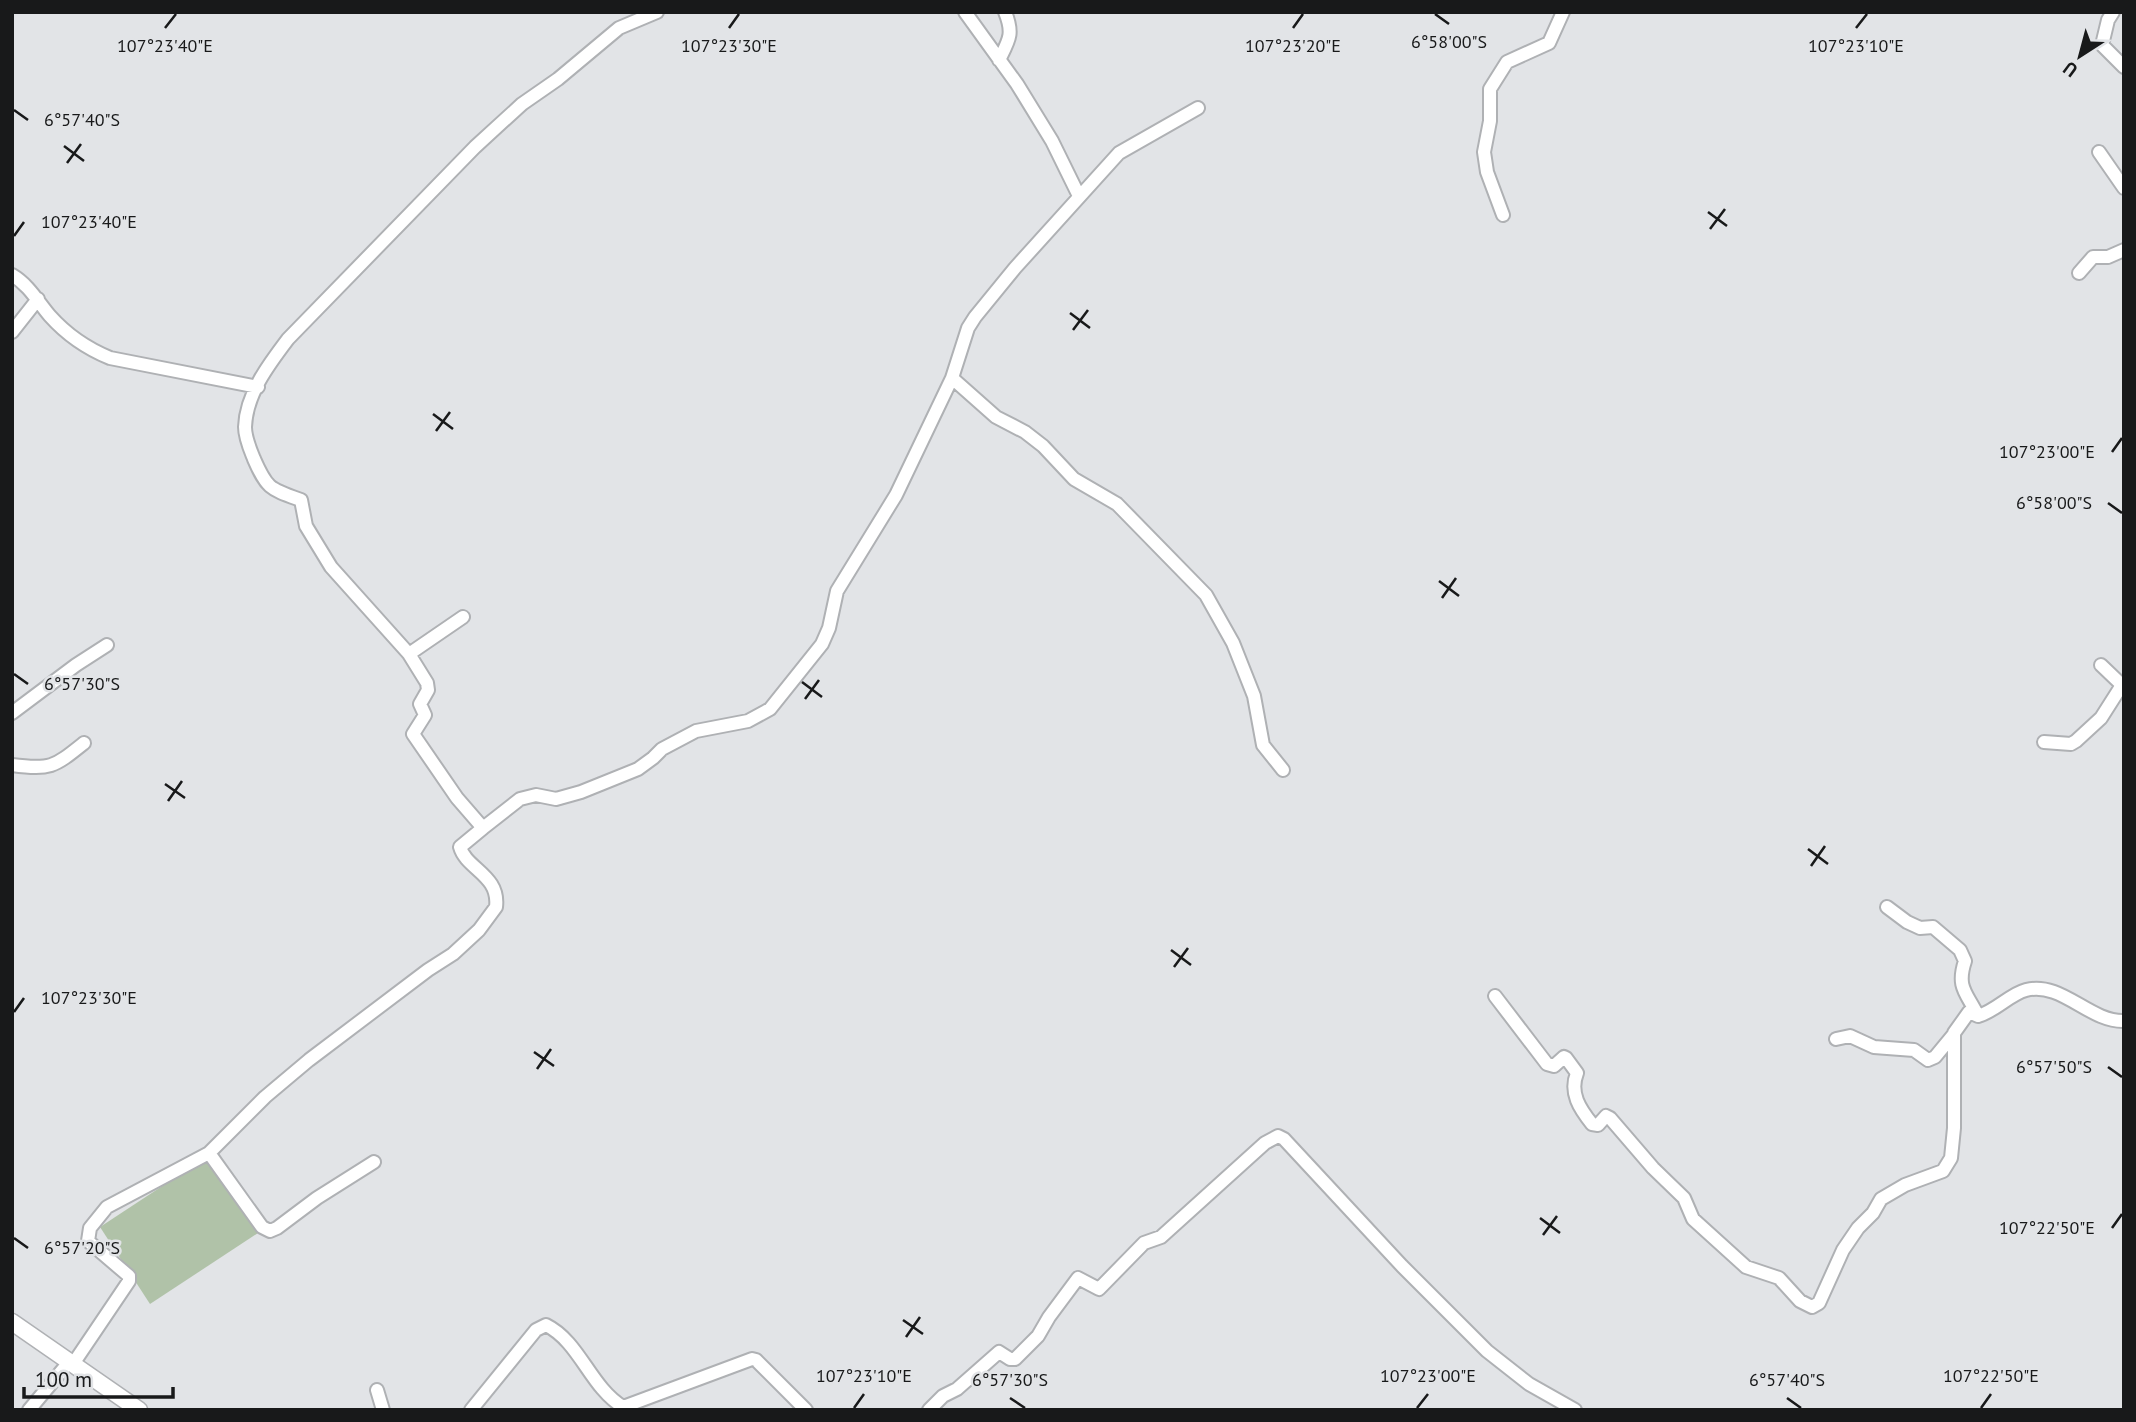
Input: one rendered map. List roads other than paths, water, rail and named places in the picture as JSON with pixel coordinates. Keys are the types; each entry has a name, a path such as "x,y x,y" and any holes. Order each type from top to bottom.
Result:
{"main road":[{"path":"12,1321 137,1409"}],"street":[{"path":"483,828 457,798 413,734 425,715 419,704 428,690 423,677 408,654 331,567 306,526 301,499 271,488 263,481 247,442 245,428 250,404 268,366 288,339 475,147 522,104 558,79 619,28 657,12"},
{"path":"965,12 1052,141 1079,196"},
{"path":"999,60 1010,37 1010,24 1005,12"},
{"path":"1503,215 1487,172 1484,152 1490,121 1490,89 1507,62 1549,43 1563,12"},
{"path":"2113,12 2108,20 2102,45 2124,67"},
{"path":"29,1410 71,1363 129,1281 128,1276 88,1241 90,1228 101,1213 118,1200 209,1153 241,1119 309,1060 453,954 479,930 496,907 497,900 485,874 466,859 460,847 520,799 536,795 556,799 580,792 638,769 662,749 696,732 748,721 762,716 770,709 822,644 829,628 836,591 890,506 952,378 968,328 975,317 1119,153 1198,108"},
{"path":"2099,152 2124,188"},
{"path":"2079,273 2094,257 2108,257 2124,250"},
{"path":"12,275 21,280 50,316 69,334 94,351 110,358 257,387"},
{"path":"12,332 38,299"},
{"path":"952,378 996,416 1044,446 1074,479 1117,505 1206,595 1233,643 1250,685 1261,740 1283,770"},
{"path":"408,654 463,617"},
{"path":"12,713 107,645"},
{"path":"2044,742 2071,744 2101,718 2123,686 2101,665"},
{"path":"12,765 38,768 55,765 84,743"},
{"path":"1887,907 1920,928 1933,927 1960,950 1965,961 1960,974 1963,988 1978,1016"},
{"path":"1836,1039 1850,1036 1874,1047 1914,1050 1928,1060 1935,1057 1969,1012 1978,1016 1989,1013 2019,993 2043,988 2102,1017 2124,1021"},
{"path":"1495,996 1547,1064 1554,1066 1566,1058 1577,1073 1574,1095 1592,1124 1598,1125 1606,1116 1610,1118 1653,1168 1684,1198 1693,1219 1746,1268 1779,1278 1800,1301 1812,1307 1819,1303 1843,1250 1881,1199 1905,1185 1943,1171 1951,1157 1954,1146 1954,1033"},
{"path":"929,1410 943,1396 957,1390 999,1352 1015,1359 1038,1336 1078,1278 1099,1289 1146,1241 1161,1237 1265,1143 1278,1136 1284,1139 1402,1266 1487,1351 1508,1370 1575,1410"},
{"path":"209,1153 262,1227 270,1231 374,1162"},
{"path":"471,1410 536,1330 546,1325 561,1335 596,1381 623,1407 752,1359 806,1410"},
{"path":"377,1390 383,1410"}]}
